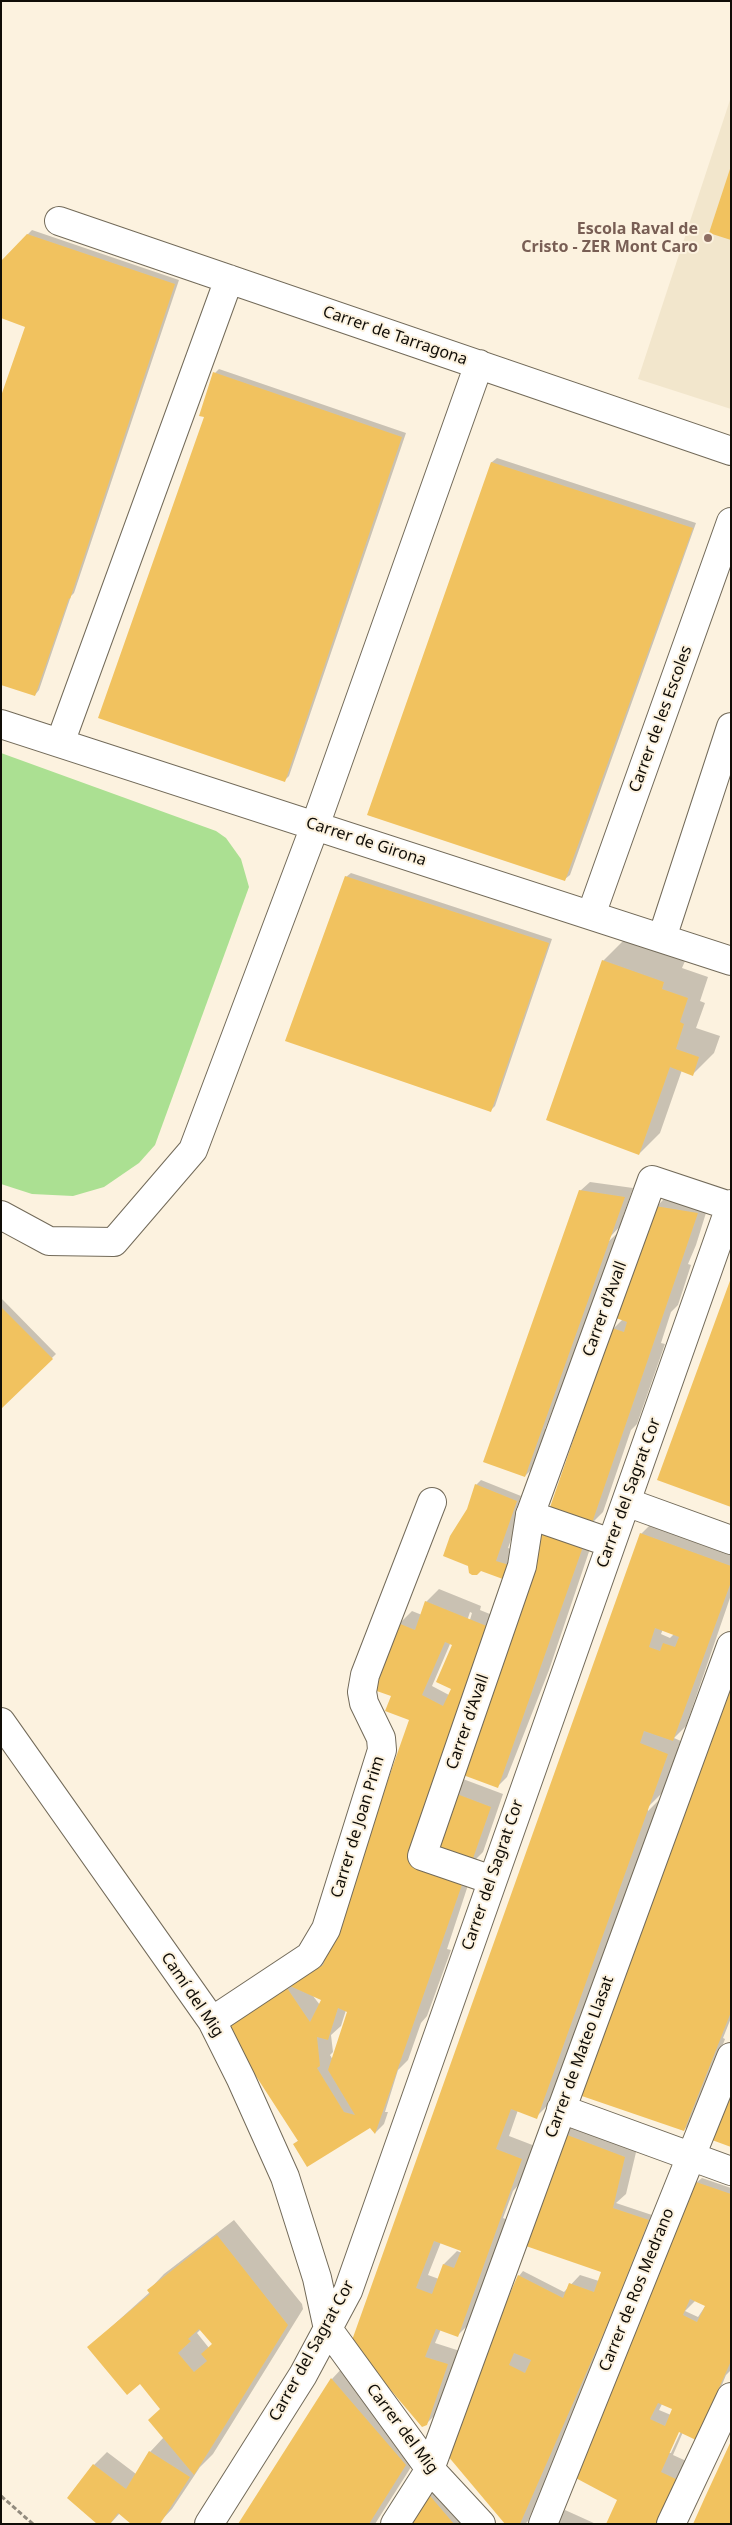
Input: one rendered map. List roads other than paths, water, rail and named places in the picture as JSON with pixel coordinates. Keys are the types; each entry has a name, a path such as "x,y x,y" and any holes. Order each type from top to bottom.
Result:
{"street":[{"name":"Carrer de Tarragona","path":"59,221 731,451"},
{"path":"60,743 229,279"},
{"path":"1,1215 50,1241 114,1242 193,1150 315,826 479,364"},
{"name":"Carrer de les Escoles","path":"591,915 731,522"},
{"name":"Carrer de Girona","path":"1,724 731,960"},
{"path":"662,938 731,727"},
{"name":"Carrer d'Avall","path":"492,1880 422,1856 522,1566 530,1516 652,1180 730,1205"},
{"name":"Carrer del Sagrat Cor","path":"209,2524 303,2375 348,2292 730,1205"},
{"name":"Carrer de Joan Prim","path":"212,2021 310,1956 326,1928 382,1750 381,1738 364,1703 362,1692 365,1675 432,1502"},
{"path":"626,1502 731,1540"},
{"path":"530,1516 611,1543"},
{"name":"Carrer de Mateo Llasat","path":"394,2524 430,2469 731,1646"},
{"name":"Camí del Mig","path":"1,1722 212,2021 241,2079 285,2177 315,2269 328,2329"},
{"name":"Carrer de Ros Medrano","path":"543,2524 731,2057"},
{"path":"561,2109 731,2172"},
{"name":"Carrer del Mig","path":"328,2329 430,2469 481,2524"},
{"path":"671,2524 731,2397"}],"place":[{"name":"Escola Raval de Cristo - ZER Mont Caro","path":"708,238"}]}
